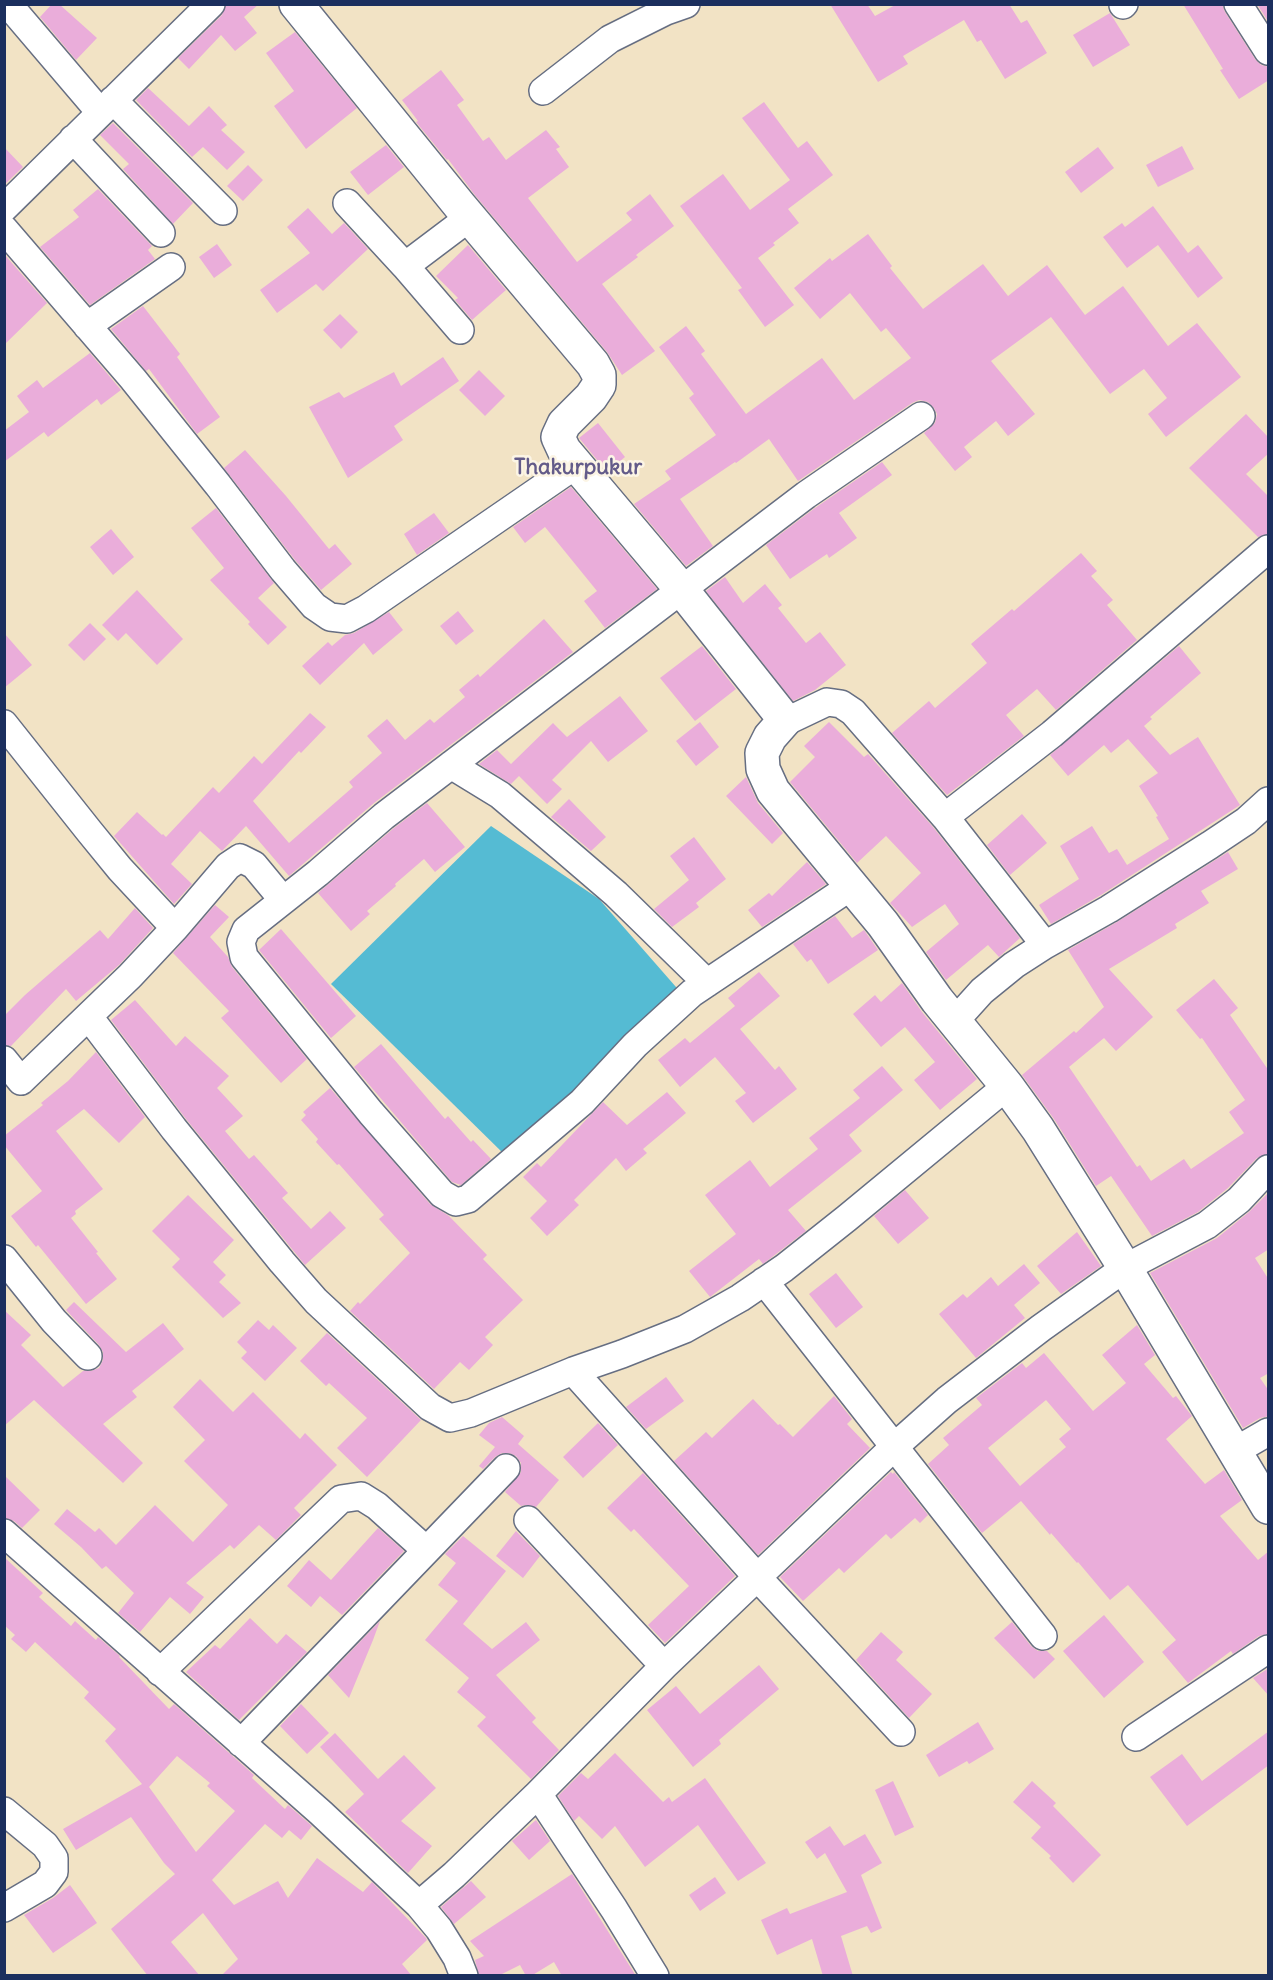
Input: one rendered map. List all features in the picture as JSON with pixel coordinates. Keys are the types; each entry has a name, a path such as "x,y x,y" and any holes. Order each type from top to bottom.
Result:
{"street":[{"path":"8,4 106,106 223,211"},
{"path":"4,208 211,4"},
{"path":"296,4 593,364 599,375 598,385 591,397 564,424 558,437 564,450 682,590 785,722"},
{"path":"543,91 610,39 666,10 686,4"},
{"path":"1238,4 1269,51"},
{"path":"74,139 161,233"},
{"path":"347,203 460,330"},
{"path":"405,266 470,217"},
{"path":"4,229 218,485 283,570 314,606 330,617 347,619 366,609 576,464"},
{"path":"87,326 171,267"},
{"path":"850,887 692,993 635,1045 574,1109 468,1199 456,1202 442,1194 371,1113 244,957 241,942 246,930 318,873 384,816 806,495 921,416"},
{"path":"945,818 1052,734 1269,549"},
{"path":"1045,945 945,818 853,712 841,704 826,702 785,722 770,737 762,753 763,769 773,791 850,887 883,924 954,1022 1007,1086 1044,1139 1125,1268 1269,1507"},
{"path":"4,724 88,831 175,928"},
{"path":"451,765 500,795 616,894 707,983"},
{"path":"954,1022 982,991 1014,965 1109,909 1210,845 1246,821 1269,801"},
{"path":"4,1060 13,1089 89,1017 175,928 228,866 240,858 254,865 283,900"},
{"path":"89,1017 174,1129 316,1301 430,1407 450,1418 471,1413 573,1371 685,1329 740,1298 847,1218 1007,1086"},
{"path":"419,1905 454,1875 538,1794 664,1666 893,1448 947,1400 1041,1328 1125,1268 1207,1225 1239,1200 1269,1169"},
{"path":"4,1258 54,1321 88,1356"},
{"path":"764,1281 1043,1636"},
{"path":"573,1371 758,1578 901,1732"},
{"path":"1235,1451 1269,1432"},
{"path":"241,1743 506,1468"},
{"path":"160,1672 342,1499 361,1496 377,1506 426,1550"},
{"path":"528,1520 664,1666"},
{"path":"4,1533 321,1813 419,1905 439,1929 457,1958 464,1976"},
{"path":"1136,1737 1269,1649"},
{"path":"538,1794 614,1908 655,1976"},
{"path":"4,1811 45,1845 54,1858 54,1872 45,1884 4,1908"}],"water":[{"path":"491,826 599,899 683,995 507,1157 331,984"}],"building":[{"path":"52,4 59,4 97,38 76,60 40,17"},
{"path":"226,4 259,4 244,17 257,33 235,51 221,35 189,69 178,58 222,15"},
{"path":"830,4 867,4 875,16 897,4 1009,4 1021,23 1027,20 1047,53 1005,79 981,40 977,42 964,20 903,56 908,64 878,82"},
{"path":"1183,4 1222,4 1255,59 1261,65 1269,67 1269,80 1239,99"},
{"path":"1257,4 1269,4 1269,23"},
{"path":"1110,13 1130,45 1093,67 1073,35"},
{"path":"295,32 357,108 306,149 274,106 294,91 266,53"},
{"path":"441,70 464,100 457,105 483,141 489,137 506,160 546,130 560,147 556,149 569,167 528,198 577,262 632,220 626,213 650,194 674,226 602,284 655,351 622,375 607,352 416,122 418,121 402,100"},
{"path":"148,88 189,126 209,106 227,125 221,130 245,152 227,170 203,147 192,157 136,100"},
{"path":"764,102 798,148 807,141 833,175 788,209 799,223 758,258 794,305 765,327 738,290 742,288 680,206 723,174 750,210 790,180 742,118"},
{"path":"113,123 193,203 173,224 123,169 129,164 100,135"},
{"path":"386,145 404,167 368,195 350,172"},
{"path":"1182,146 1194,169 1158,187 1146,165"},
{"path":"4,147 23,167 4,185"},
{"path":"1098,147 1114,168 1081,193 1065,172"},
{"path":"248,165 263,180 243,201 227,186"},
{"path":"98,189 152,246 148,250 155,259 90,305 40,247 79,217 73,210"},
{"path":"1153,206 1188,253 1198,245 1223,278 1198,298 1158,245 1127,268 1103,237 1122,223 1125,227"},
{"path":"308,208 332,234 344,223 368,249 323,291 316,284 277,313 260,290 310,253 287,227"},
{"path":"868,234 892,266 890,268 923,309 983,264 1008,296 1047,265 1085,315 1123,286 1168,346 1197,323 1241,377 1166,437 1148,414 1167,398 1144,369 1110,394 1051,317 991,361 1035,414 1008,436 996,421 964,447 972,457 955,471 924,433 935,423 937,414 928,402 919,400 798,481 769,439 680,499 713,546 686,566 634,504 671,479 665,471 716,435 689,398 694,394 659,347 686,326 705,351 701,354 746,414 822,358 854,400 911,358 886,328 881,332 850,293 820,319 794,288 830,258 832,261"},
{"path":"217,244 232,265 214,278 199,257"},
{"path":"468,245 506,290 472,320 455,300 458,298 436,276"},
{"path":"4,254 47,303 4,345"},
{"path":"143,306 180,354 177,357 220,417 197,434 149,369 146,371 111,329"},
{"path":"340,314 358,332 341,349 323,330"},
{"path":"90,353 121,390 101,405 97,399 48,437 44,432 4,462 4,431 29,412 17,396 37,380 43,388"},
{"path":"443,357 459,381 394,426 403,440 348,478 309,407 339,392 344,398 394,372 401,386"},
{"path":"479,370 505,396 485,416 459,390"},
{"path":"1246,414 1269,438 1269,453 1246,474 1269,497 1269,534 1258,537 1189,468"},
{"path":"598,423 625,457 607,472 579,438"},
{"path":"245,450 329,549 335,544 352,564 321,590 224,468"},
{"path":"882,462 892,475 839,513 857,538 829,558 827,554 790,579 766,545"},
{"path":"571,487 657,589 605,628 584,601 597,591 545,527 525,543 513,527"},
{"path":"216,508 274,583 258,598 287,627 268,645 248,624 250,622 210,580 224,568 191,528"},
{"path":"434,513 449,533 417,555 404,534"},
{"path":"111,529 134,557 113,575 90,547"},
{"path":"1081,553 1097,571 1091,576 1113,600 1107,605 1137,640 1056,710 1037,689 1006,715 1024,736 947,795 892,733 929,701 935,708 987,663 971,644 1012,609 1014,611"},
{"path":"725,577 743,603 765,584 782,605 778,608 806,643 820,632 846,665 815,690 793,701 706,591"},
{"path":"137,590 183,639 157,665 126,633 118,641 102,625"},
{"path":"458,611 474,631 456,645 440,626"},
{"path":"389,612 403,630 373,655 364,643 320,685 302,666 328,642 332,646 345,635 354,633"},
{"path":"544,619 573,652 374,803 289,876 246,826 222,851 200,831 171,864 192,884 174,904 114,836 137,812 166,837 213,787 219,793 254,756 262,764 310,713 326,727 301,753 299,751 253,801 289,843 353,787 349,782 382,753 367,736 387,719 405,740 430,719 434,723 465,697 459,690 478,674 480,677"},
{"path":"90,623 106,639 84,661 68,645"},
{"path":"4,633 32,665 4,688"},
{"path":"702,646 736,689 695,721 660,678"},
{"path":"1179,646 1201,673 1150,717 1152,719 1144,726 1170,755 1198,737 1240,805 1101,895 1051,924 1039,905 1079,879 1060,846 1092,826 1109,853 1117,849 1127,865 1169,839 1139,786 1158,773 1128,739 1111,753 1104,745 1068,776 1050,755"},
{"path":"620,696 648,731 608,762 591,741 552,780 562,789 547,804 519,776 511,784 479,764 497,750 511,764 553,723 567,737"},
{"path":"700,722 719,747 696,766 676,741"},
{"path":"829,722 864,757 868,754 933,827 1020,938 999,957 988,945 946,980 926,952 959,924 945,904 912,927 890,903 921,873 886,836 857,863 790,782 815,757 804,746"},
{"path":"746,777 758,803 783,833 772,844 726,796"},
{"path":"569,799 606,837 591,851 551,817"},
{"path":"427,803 465,847 435,872 424,859 367,911 370,914 351,931 318,893"},
{"path":"1022,814 1047,843 1010,875 987,845"},
{"path":"694,837 726,879 696,903 699,907 672,927 654,909 689,880 670,856"},
{"path":"1228,852 1238,869 1201,891 1209,903 1175,924 1177,928 1109,969 1153,1017 1116,1051 1104,1038 1069,1067 1137,1167 1140,1165 1151,1181 1184,1159 1191,1169 1244,1133 1229,1112 1245,1100 1202,1038 1200,1039 1176,1010 1214,979 1238,1008 1230,1015 1269,1071 1269,1154 1257,1158 1228,1188 1198,1212 1152,1236 1111,1176 1096,1186 1054,1119 1022,1075 1074,1031 1076,1033 1104,1007 1068,950"},
{"path":"807,862 826,884 762,927 748,910 769,893 772,896"},
{"path":"215,905 229,917 210,937 307,1059 281,1083 221,1018 229,1011 173,953"},
{"path":"135,908 153,928 119,965 76,1001 66,989 11,1046 4,1045 4,1016 100,930 108,939"},
{"path":"835,916 852,938 864,930 878,950 828,984 811,959 807,962 793,944"},
{"path":"281,929 356,1016 331,1038 259,950"},
{"path":"759,972 780,996 740,1029 775,1070 779,1066 797,1089 753,1123 735,1101 746,1093 715,1057 680,1087 658,1060 685,1038 690,1043 735,1006 728,998"},
{"path":"902,983 922,1012 977,1079 940,1110 914,1080 935,1062 905,1027 881,1047 853,1014 875,995 881,1002"},
{"path":"135,1000 176,1046 185,1036 229,1076 217,1088 243,1116 225,1131 249,1159 254,1155 288,1193 282,1198 311,1229 330,1211 346,1228 305,1265 186,1119 111,1020"},
{"path":"381,1044 445,1119 448,1116 471,1142 473,1140 491,1159 461,1185 452,1182 354,1067"},
{"path":"96,1052 145,1117 119,1143 84,1109 56,1131 103,1189 75,1211 76,1214 71,1218 117,1279 86,1304 11,1216 42,1191 4,1145 4,1136 43,1105 41,1103 68,1081"},
{"path":"882,1066 903,1090 849,1135 862,1151 788,1210 806,1231 763,1264 759,1259 710,1297 689,1271 736,1234 705,1195 750,1160 770,1187 818,1149 809,1138 860,1098 853,1090"},
{"path":"330,1088 430,1204 449,1216 487,1255 483,1259 523,1300 485,1337 493,1345 469,1370 460,1362 434,1389 350,1311 358,1302 360,1304 410,1253 379,1219 384,1215 339,1164 337,1165 316,1142 318,1139 301,1120 306,1115 303,1112"},
{"path":"667,1092 686,1113 643,1149 647,1153 626,1171 616,1158 574,1200 579,1205 547,1236 530,1218 547,1201 523,1177 537,1163 541,1167 603,1102 627,1125"},
{"path":"905,1190 929,1218 898,1244 874,1216"},
{"path":"1269,1192 1269,1249 1255,1258 1269,1280 1269,1373 1260,1378 1269,1391 1269,1416 1260,1418 1243,1428 1150,1273 1217,1238"},
{"path":"188,1195 234,1240 213,1262 226,1275 219,1282 241,1303 223,1318 172,1267 180,1259 152,1231"},
{"path":"1077,1232 1101,1266 1061,1294 1037,1266"},
{"path":"1024,1264 1040,1283 1014,1305 1025,1318 976,1358 939,1314 963,1294 967,1298 991,1277 998,1286"},
{"path":"836,1273 863,1307 836,1328 809,1294"},
{"path":"74,1302 126,1352 163,1323 184,1349 132,1391 137,1397 103,1424 143,1463 123,1483 34,1400 4,1426 4,1310 31,1335 21,1345 63,1387 83,1371 99,1368 103,1360 103,1352 99,1345 66,1310"},
{"path":"258,1320 269,1330 273,1325 297,1348 265,1381 241,1358 247,1352 237,1342"},
{"path":"1137,1325 1155,1355 1144,1364 1173,1398 1176,1396 1192,1416 1166,1439 1205,1484 1224,1470 1242,1500 1220,1516 1258,1560 1269,1551 1269,1634 1259,1636 1233,1654 1231,1651 1188,1683 1162,1652 1176,1640 1128,1585 1110,1600 1021,1501 982,1533 928,1464 949,1445 943,1438 982,1405 976,1398 1022,1363 1026,1368 1044,1353 1093,1411 1126,1383 1102,1355","holes":["1046,1400 1071,1429 1059,1439 1066,1447 1020,1486 988,1448"]},
{"path":"327,1333 421,1420 367,1477 337,1448 367,1418 329,1383 326,1386 300,1361"},
{"path":"666,1377 684,1401 646,1429 626,1407"},
{"path":"200,1379 233,1412 253,1392 300,1439 305,1433 337,1465 294,1508 301,1515 276,1540 259,1525 234,1549 230,1545 186,1583 204,1597 190,1614 170,1597 140,1632 118,1613 134,1593 106,1566 102,1569 54,1524 67,1509 95,1532 99,1528 116,1545 155,1505 193,1542 228,1505 184,1461 205,1440 173,1407"},
{"path":"834,1396 852,1419 847,1424 870,1448 758,1555 674,1461 706,1432 712,1438 753,1399 793,1437"},
{"path":"502,1417 524,1436 518,1444 559,1480 536,1507 521,1506 505,1492 521,1472 521,1463 516,1456 502,1453 483,1469 479,1466 495,1447 479,1435 489,1423"},
{"path":"598,1423 618,1445 583,1478 563,1457"},
{"path":"891,1472 893,1474 894,1472 928,1515 920,1523 915,1518 891,1539 886,1534 844,1573 839,1568 803,1601 780,1577"},
{"path":"643,1473 735,1576 665,1643 648,1625 689,1586 634,1529 631,1532 607,1508"},
{"path":"4,1475 40,1510 22,1528 14,1521 4,1518"},
{"path":"378,1528 404,1551 342,1615 320,1596 311,1607 287,1586 309,1560 331,1580"},
{"path":"516,1531 540,1556 523,1578 496,1556"},
{"path":"463,1536 506,1571 463,1624 492,1649 526,1622 540,1640 496,1675 536,1718 532,1722 559,1750 531,1779 477,1726 486,1717 457,1692 469,1678 425,1640 458,1601 438,1585 456,1563 445,1554"},
{"path":"4,1557 43,1593 39,1597 71,1626 75,1621 96,1640 98,1637 120,1656 169,1709 174,1704 254,1775 252,1778 285,1809 288,1805 312,1826 301,1840 289,1830 282,1838 265,1824 212,1880 234,1905 278,1881 288,1898 317,1858 363,1892 372,1882 426,1938 427,1940 402,1964 412,1976 221,1976 238,1959 203,1913 171,1942 200,1976 148,1976 111,1929 175,1874 164,1863 131,1817 76,1850 63,1829 142,1784 105,1741 116,1729 84,1698 89,1692 35,1642 26,1652 11,1639 15,1635 4,1625","holes":["177,1756 210,1783 207,1786 235,1811 196,1852 149,1787"]},
{"path":"1104,1615 1144,1662 1104,1698 1063,1651"},
{"path":"250,1618 277,1644 286,1634 307,1652 239,1720 186,1672 215,1645 220,1649"},
{"path":"380,1621 373,1640 349,1698 328,1675"},
{"path":"1012,1622 1031,1646 1038,1651 1047,1651 1055,1659 1034,1679 994,1638"},
{"path":"881,1632 903,1652 896,1660 932,1694 909,1718 856,1660"},
{"path":"759,1665 779,1689 719,1740 721,1744 693,1767 647,1710 676,1686 700,1714"},
{"path":"1269,1668 1269,1696 1253,1678"},
{"path":"301,1704 329,1733 307,1754 280,1726"},
{"path":"978,1722 994,1749 969,1764 967,1761 939,1777 926,1755"},
{"path":"1269,1731 1269,1765 1187,1826 1150,1777 1182,1754 1202,1781"},
{"path":"335,1733 378,1779 404,1755 436,1788 401,1821 432,1846 408,1873 345,1812 364,1794 320,1747"},
{"path":"615,1753 663,1802 669,1797 672,1802 705,1778 766,1863 738,1881 698,1825 645,1867 615,1826 602,1839 579,1816 574,1821 558,1796 581,1773 588,1779"},
{"path":"893,1781 914,1827 895,1836 875,1790"},
{"path":"1032,1781 1056,1803 1053,1806 1101,1855 1073,1883 1049,1858 1051,1856 1031,1838 1041,1827 1013,1802"},
{"path":"536,1820 550,1841 529,1860 512,1841"},
{"path":"830,1826 844,1846 865,1834 882,1863 861,1875 882,1928 871,1933 867,1926 841,1936 853,1976 823,1976 812,1939 777,1955 761,1920 787,1908 790,1914 847,1892 825,1853 817,1859 805,1842"},
{"path":"572,1874 636,1976 562,1976 554,1962 531,1976 526,1976 520,1965 498,1976 479,1976 475,1960 484,1956 470,1941"},
{"path":"715,1877 726,1893 700,1911 689,1895"},
{"path":"471,1881 486,1897 454,1924 441,1907"},
{"path":"70,1885 97,1923 53,1953 24,1915"}],"district":[{"name":"Thakurpukur","path":"578,468"}]}
